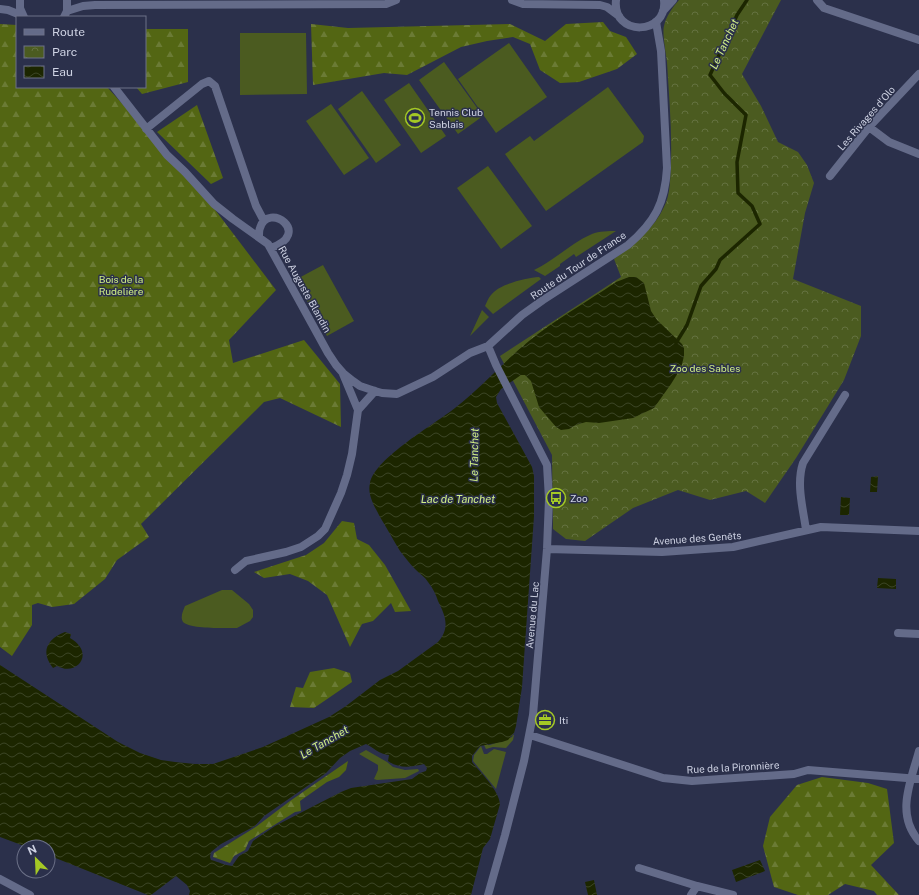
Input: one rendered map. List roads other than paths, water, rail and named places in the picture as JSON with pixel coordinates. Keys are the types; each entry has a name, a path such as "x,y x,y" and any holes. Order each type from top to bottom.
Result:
{"street":[{"path":"20,0 20,8 23,16"},
{"path":"65,14 67,0"},
{"path":"65,14 83,6 95,5 386,4 396,0"},
{"path":"512,0 523,4 600,5 607,7 624,21 635,27 643,28 656,22 673,0"},
{"path":"616,0 616,8 619,16"},
{"path":"663,11 664,0"},
{"path":"817,0 824,8 919,40"},
{"path":"0,9 8,10 23,16"},
{"name":"Route du Tour de France","path":"488,346 522,315 628,245 640,234 652,219 662,201 666,185 667,168 661,51 656,22"},
{"name":"Les Rivages d'Olo","path":"830,176 869,127 919,74"},
{"path":"146,129 202,84 209,81 212,82 256,206 264,221"},
{"name":"Rue Auguste Blandin","path":"115,88 167,155 185,172 214,204 268,244 328,353 343,373 360,386 382,393 397,394 433,377 466,355 488,346"},
{"path":"869,127 889,142 919,154"},
{"path":"259,237 260,227 264,221 270,218 278,218 283,220 287,226 288,233 286,240 271,248"},
{"name":"Avenue du Lac","path":"488,346 496,365 547,465 549,499 547,549 530,735 505,835 488,895"},
{"path":"234,570 246,561 286,552 301,546 318,536 325,529 339,498 347,475 352,454 358,410 343,373"},
{"path":"358,410 375,391"},
{"path":"806,530 799,481 800,471 803,463 845,395"},
{"name":"Avenue des Genêts","path":"547,549 662,552 733,547 821,527 919,531"},
{"path":"898,633 919,634"},
{"name":"Rue de la Pironnière","path":"530,735 663,778 692,781 794,774 808,770 915,778"},
{"path":"919,751 915,778 906,798 906,810 910,830 919,841"},
{"path":"639,868 733,895"},
{"path":"0,879 30,895"},
{"path":"691,895 698,886"}],"water":[{"name":"Lac de Tanchet","path":"629,277 636,277 644,283 651,311 657,320 682,344 684,348 684,356 681,368 654,408 633,418 599,423 586,422 569,429 561,430 556,427 539,407 531,381 525,375 521,375 501,389 496,397 497,403 532,467 534,476 534,516 522,687 516,726 514,733 508,740 480,746 472,756 472,762 493,787 500,804 490,839 483,848 471,895 189,895 190,891 187,885 176,876 151,895 148,895 56,858 56,839 16,839 16,843 0,837 0,665 118,742 140,753 161,760 195,764 213,764 263,747 329,717 380,680 398,671 438,642 444,632 446,622 443,612 431,587 400,551 380,517 371,496 369,487 370,483 374,473 394,453 465,400 529,341 616,282","holes":["366,744 379,752 389,755 388,761 392,764 406,767 424,764 427,768 426,771 420,773 412,779 351,788 341,792 275,826 253,841 248,851 239,856 232,866 211,860 211,852 221,844 255,826 264,816 326,773 340,758 350,751"]},
{"path":"878,476 877,492 870,492 871,477"},
{"path":"841,497 850,498 849,515 840,515"},
{"path":"878,578 896,579 896,589 877,588"},
{"path":"65,632 71,634 70,638 78,644 82,650 83,656 81,662 77,666 71,668 64,669 57,666 53,668 47,657 47,647 54,638"},
{"path":"760,860 765,871 736,882 732,870"},
{"path":"594,880 597,895 588,895 585,882"}],"waterway":[{"name":"Le Tanchet","path":"676,343 687,325 701,286 716,269 720,260 760,224 752,206 738,193 737,162 746,115 724,93 710,75 737,15 747,0"}],"place":[{"name":"Tennis Club Sablais","path":"415,118"},
{"name":"Zoo","path":"556,498"},
{"name":"Iti","path":"545,720"}],"park label":[{"name":"Bois de la Rudelière","path":"121,284"},
{"name":"Zoo des Sables","path":"705,368"}]}
